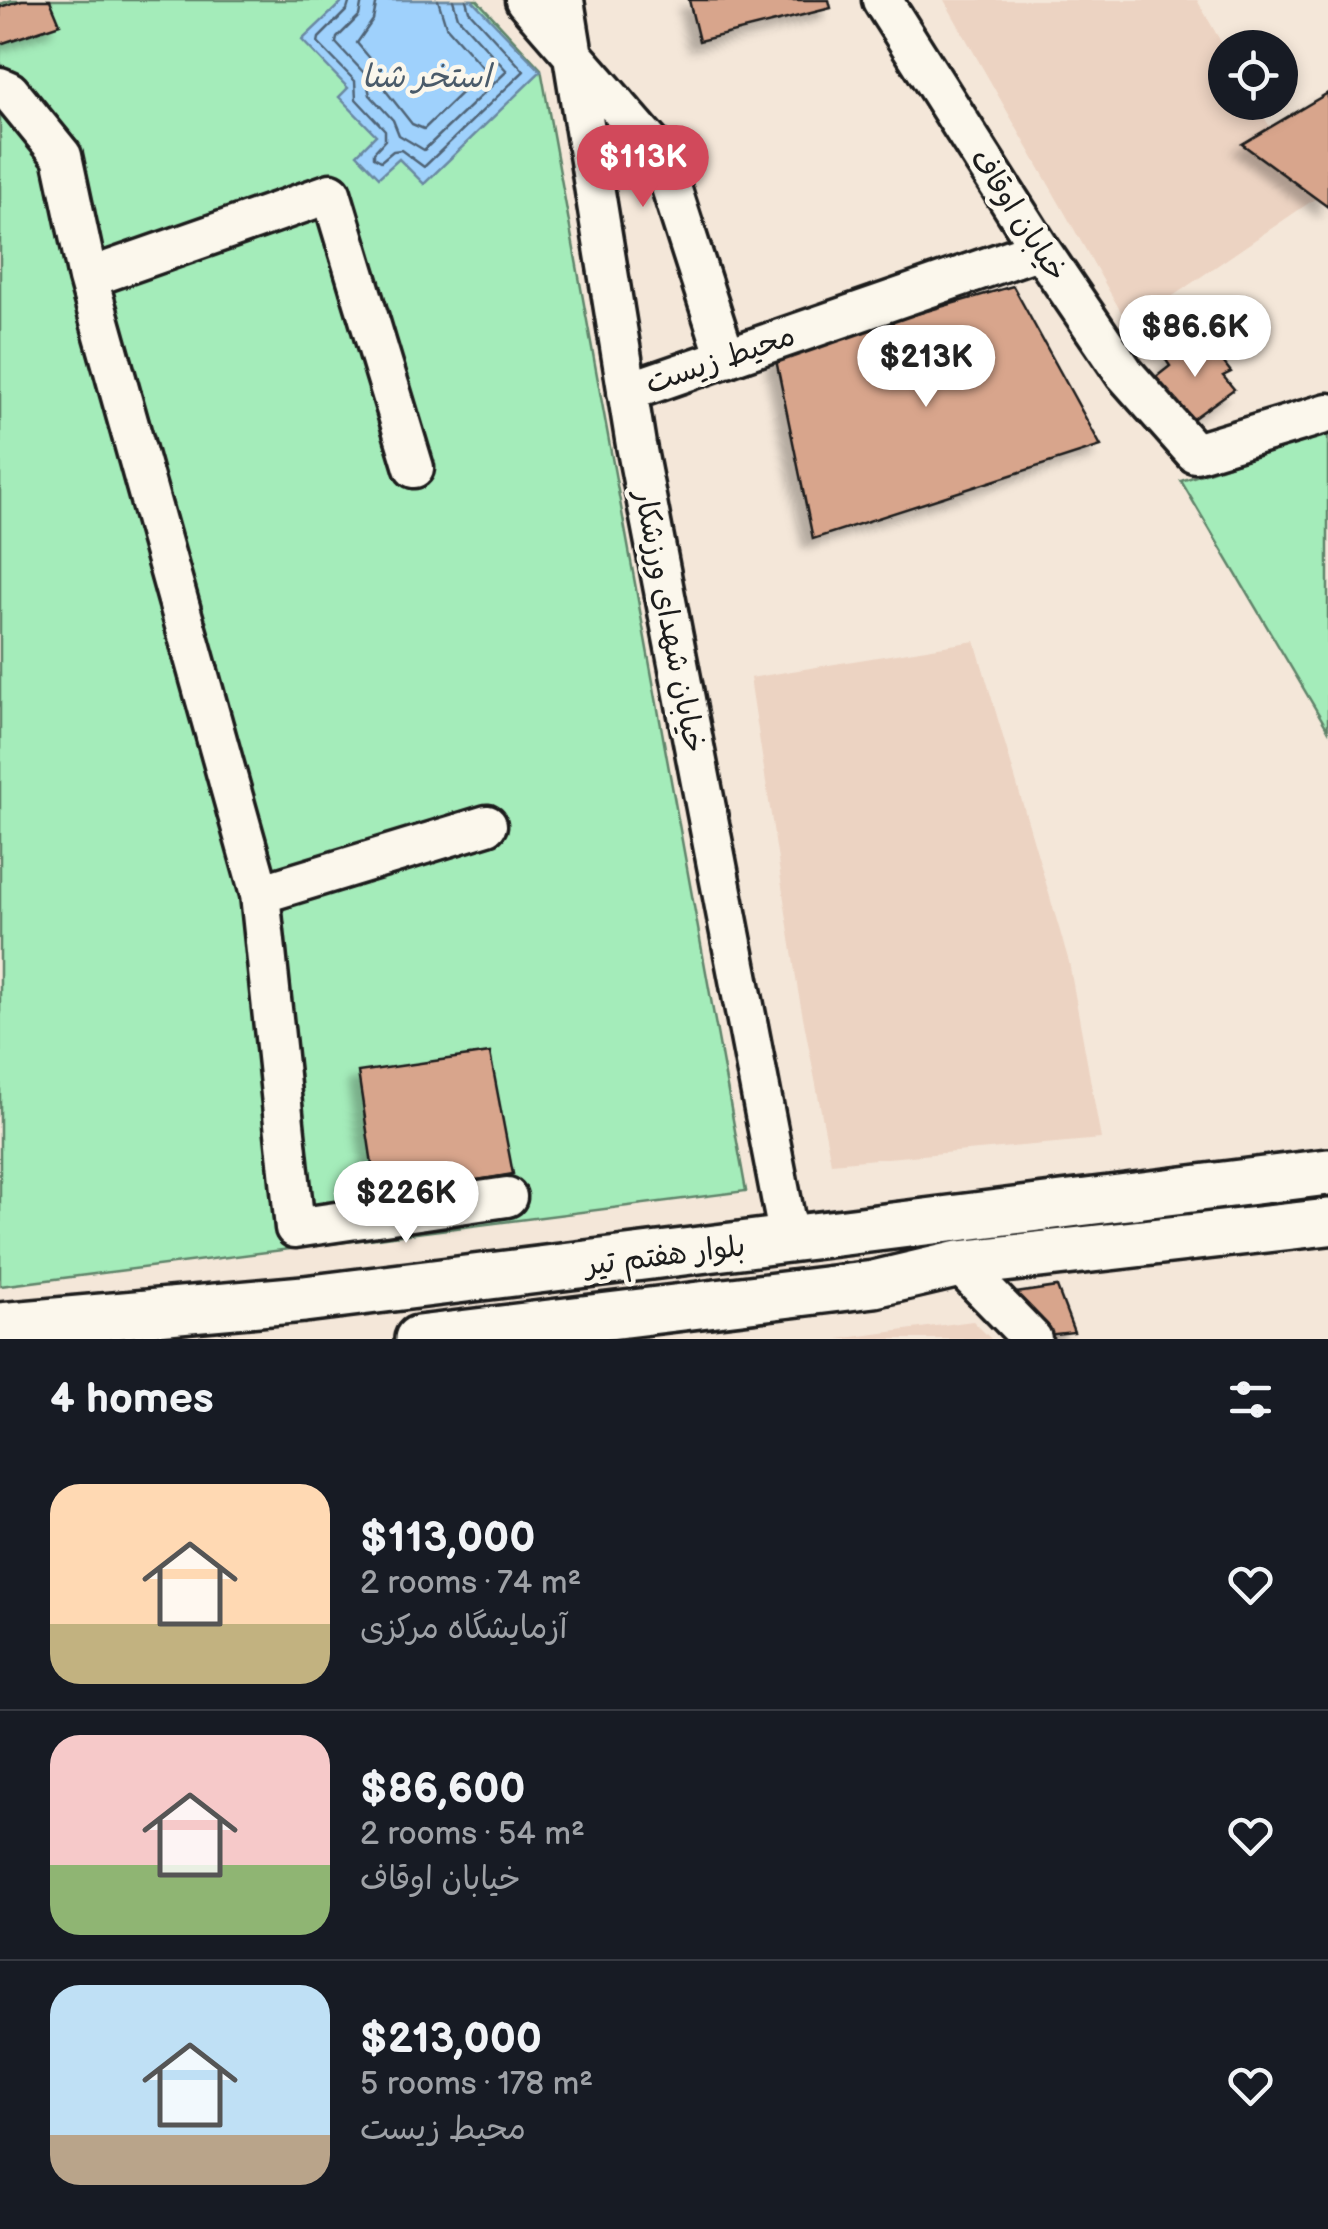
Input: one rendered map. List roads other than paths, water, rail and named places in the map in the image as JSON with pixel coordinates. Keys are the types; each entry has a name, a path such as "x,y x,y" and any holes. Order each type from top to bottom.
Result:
{"main road":[{"name":"بلوار هفتم تیر","path":"0,1326 304,1298 1328,1172"},
{"name":"بلوار هفتم تیر","path":"418,1339 531,1332 874,1284 959,1264 1328,1222"}],"street":[{"path":"525,0 661,156 726,358"},
{"name":"خیابان شهدای ورزشکار","path":"564,0 627,392 790,1240"},
{"name":"خیابان اوقاف","path":"882,0 1124,374 1195,453 1328,412"},
{"path":"0,86 62,156 88,278 260,894 295,1228 507,1197"},
{"path":"88,278 331,193 414,468"},
{"name":"محیط زیست","path":"627,392 1040,248"},
{"path":"260,894 487,825"},
{"path":"959,1264 1032,1339"}],"water":[{"name":"استخر شنا","path":"344,0 472,0 541,71 424,184 399,159 379,177 357,154 376,135 339,97 348,88 302,40"}]}
